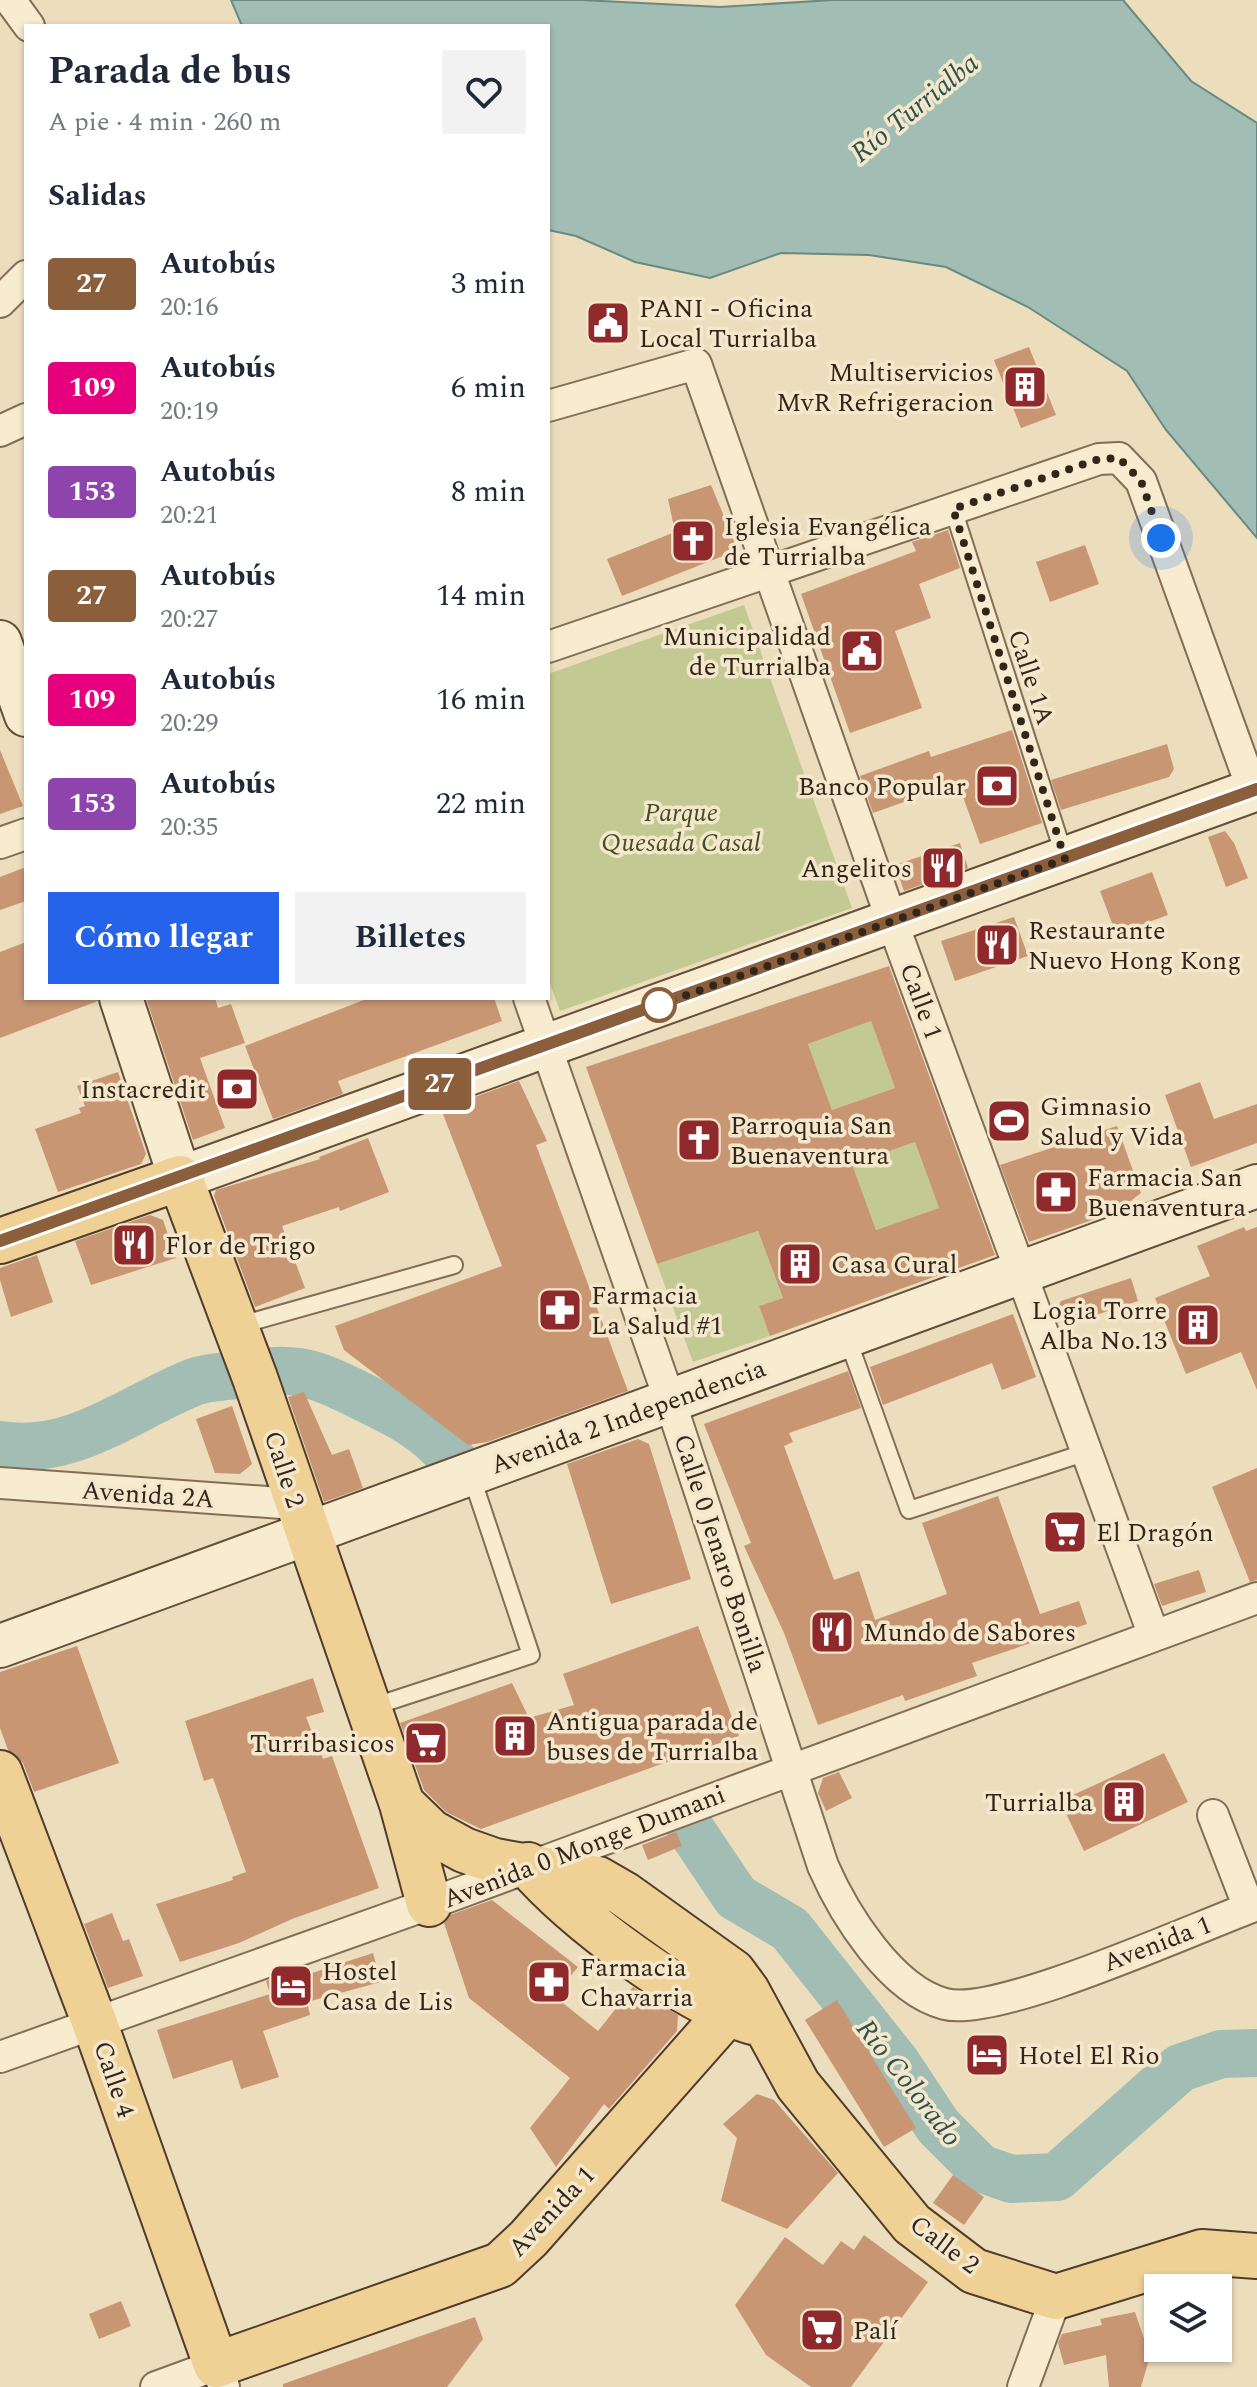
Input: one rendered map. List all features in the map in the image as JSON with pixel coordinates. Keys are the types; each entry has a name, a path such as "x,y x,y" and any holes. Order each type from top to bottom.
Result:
{"main road":[{"path":"0,1241 180,1178"},
{"name":"Calle 2","path":"180,1178 255,1378 402,1804 431,1832 464,1850 495,1861 598,1879 733,1972 747,2010 798,2085 912,2224 974,2271 1056,2297"},
{"name":"Calle 4","path":"0,1773 95,2024 220,2376"},
{"path":"402,1804 429,1904"},
{"name":"Calle 2","path":"528,1865 559,1899 603,1934 747,2010"},
{"name":"Avenida 1","path":"220,2376 500,2265 747,2010"},
{"path":"1056,2297 1202,2252 1257,2256"}],"street":[{"path":"10,0 28,24"},
{"path":"0,302 24,278"},
{"name":"Calle 1","path":"550,405 696,364 892,921 1154,1636"},
{"path":"0,431 24,420"},
{"path":"180,1178 1065,859 1256,794 1141,481 1119,458 1099,459 550,646"},
{"path":"0,642 24,709"},
{"path":"0,843 24,835"},
{"name":"Calle 2","path":"122,1000 180,1178"},
{"name":"Calle 0 Jenaro Bonilla","path":"530,1000 670,1401 823,1866 849,1916 902,1980 922,1996 964,2007"},
{"name":"Avenida 2 Independencia","path":"0,1646 301,1518 471,1473 1257,1186"},
{"name":"Avenida 2A","path":"0,1483 301,1518"},
{"name":"Avenida 0 Monge Dumani","path":"0,2057 429,1904 792,1767 1257,1598"},
{"path":"1213,1815 1253,1906"},
{"path":"576,1875 623,1831"},
{"name":"Avenida 1","path":"964,2007 1024,1994 1253,1906"},
{"path":"1023,2387 1056,2297"},
{"name":"Avenida 1","path":"156,2387 220,2376"}],"lane":[{"name":"Calle 1A","path":"953,509 1065,859"},
{"path":"238,1331 454,1265"},
{"path":"847,1336 909,1510 1087,1452"},
{"path":"371,1707 531,1655 471,1473"}],"green space":[{"name":"Parque Quesada Casal","path":"744,605 852,908 560,1011 550,984 550,673"},
{"path":"871,1021 895,1088 832,1110 808,1044"},
{"path":"915,1142 939,1208 876,1230 852,1164"},
{"path":"758,1231 783,1298 759,1306 770,1336 693,1362 657,1264"}],"water":[{"name":"Río Turrialba","path":"231,0 582,0 720,7 832,0 1123,0 1191,81 1257,123 1257,538 1166,430 1127,371 1028,307 946,267 869,255 781,253 710,278 635,262 576,236 550,230 550,24 241,24"}],"building":[{"name":"Multiservicios MvR Refrigeracion","path":"1029,347 1056,415 1021,428 994,360"},
{"name":"Iglesia Evangélica de Turrialba","path":"711,485 738,550 622,596 607,559 675,532 668,499"},
{"name":"Municipalidad de Turrialba","path":"948,530 960,568 919,584 931,618 895,631 922,708 850,733 801,594 916,551 912,542"},
{"path":"1085,545 1099,584 1050,602 1036,562"},
{"name":"Banco Popular","path":"1012,730 1042,823 980,844 958,783 873,813 860,776 929,751 931,757"},
{"path":"1167,744 1174,769 1169,777 1061,810 1051,780"},
{"path":"0,750 23,806 0,814"},
{"path":"1225,831 1234,843 1248,878 1226,887 1208,837"},
{"path":"960,843 968,868 904,891 895,865"},
{"path":"24,868 24,902 0,910 0,877"},
{"path":"1152,872 1168,915 1116,934 1100,891"},
{"name":"Restaurante Nuevo Hong Kong","path":"1014,917 1028,956 955,981 941,941"},
{"path":"24,943 24,1000 98,1001 0,1038 0,952"},
{"path":"889,966 995,1255 770,1336 759,1306 783,1298 758,1231 657,1264 586,1067","holes":["871,1021 895,1088 832,1110 808,1044","915,1142 939,1208 876,1230 852,1164"]},
{"path":"147,1000 216,1000 218,1008 231,1004 245,1043 200,1058 225,1128 193,1140"},
{"path":"364,1000 495,1000 502,1021 338,1081 343,1094 273,1119 245,1046"},
{"path":"118,1072 146,1154 141,1164 58,1192 35,1129 81,1113 79,1108 85,1106 77,1086"},
{"path":"519,1081 547,1141 536,1145 628,1391 487,1442 468,1445 344,1350 335,1326 502,1266 441,1109"},
{"path":"1200,1082 1214,1119 1257,1104 1257,1143 1191,1167 1165,1095"},
{"name":"Farmacia San Buenaventura","path":"1117,1126 1141,1193 1118,1211 1029,1242 1000,1165"},
{"path":"368,1138 389,1192 340,1211 339,1207 282,1226 305,1288 255,1307 214,1196 216,1190 320,1159"},
{"name":"Flor de Trigo","path":"150,1215 163,1220 176,1258 91,1285 75,1241"},
{"path":"1244,1227 1246,1231 1257,1227 1257,1390 1241,1352 1186,1374 1155,1298 1210,1276 1197,1246"},
{"path":"37,1255 53,1302 11,1317 0,1280 0,1268"},
{"path":"1131,1278 1138,1301 1063,1326 1057,1309 1061,1301"},
{"path":"1013,1314 1036,1377 1002,1390 992,1363 883,1405 870,1367"},
{"path":"848,1371 861,1408 789,1433 793,1442 784,1446 834,1580 859,1571 875,1620 947,1594 922,1523 998,1496 1040,1614 1079,1601 1087,1624 972,1663 977,1676 905,1701 903,1695 818,1725 784,1633 744,1546 751,1543 704,1424"},
{"path":"304,1392 332,1455 349,1449 363,1488 324,1502 288,1397"},
{"path":"232,1406 252,1464 240,1474 215,1473 196,1419"},
{"path":"638,1439 649,1444 691,1579 611,1604 567,1464"},
{"path":"1257,1468 1257,1580 1250,1582 1212,1487"},
{"path":"1199,1570 1206,1592 1162,1606 1154,1584"},
{"path":"698,1626 739,1736 481,1829 446,1812 424,1790 400,1723 512,1683 529,1718 574,1705 563,1674"},
{"path":"77,1646 119,1763 34,1792 23,1763 8,1750 0,1728 0,1672"},
{"path":"313,1678 324,1712 306,1717 323,1759 332,1756 379,1888 292,1919 239,1943 180,1962 156,1904 233,1880 232,1877 246,1872 213,1778 204,1781 185,1721"},
{"name":"Turrialba","path":"1164,1753 1188,1802 1084,1851 1060,1801"},
{"path":"839,1772 852,1798 826,1811 818,1793 823,1778"},
{"path":"676,1832 682,1846 648,1860 642,1845"},
{"path":"492,1900 578,1967 554,1996 598,2031 633,1987 678,2015 677,2031 609,2109 604,2104 556,2167 530,2128 570,2078 469,1998 444,1923 450,1915"},
{"path":"112,1913 123,1941 129,1939 143,1976 108,1988 84,1924"},
{"path":"373,1953 381,1982 307,2002 310,2015 263,2031 279,2077 241,2089 232,2060 173,2079 157,2030 270,1994 266,1981 299,1970 300,1977"},
{"path":"837,2000 916,2128 884,2147 805,2020"},
{"path":"757,2094 774,2100 838,2173 787,2229 721,2201 737,2138 723,2124"},
{"path":"953,2175 984,2197 964,2225 933,2203"},
{"name":"Palí","path":"864,2235 928,2282 851,2387 811,2387 766,2355 735,2305 785,2237 823,2265 841,2241 854,2250"},
{"path":"121,2301 131,2326 99,2339 89,2314"},
{"path":"1135,2312 1144,2338 1144,2362 1148,2362 1141,2387 1109,2387 1106,2355 1064,2365 1058,2343 1062,2334 1102,2325 1100,2319"},
{"path":"475,2317 483,2339 447,2387 283,2387 283,2384"}],"waterway":[{"name":"Río Colorado","path":"0,1445 27,1447 77,1437 199,1380 286,1371 327,1380 398,1415 433,1438 453,1460"},
{"name":"Río Colorado","path":"691,1830 736,1897 790,1929 897,2064 938,2126 980,2168 1011,2179 1057,2177 1180,2068 1221,2054 1257,2053"}],"bus line":[{"name":"27","path":"0,1241 1257,789"}],"place":[{"name":"PANI - Oficina Local Turrialba","path":"608,323"},
{"name":"Multiservicios MvR Refrigeracion","path":"1025,387"},
{"name":"Iglesia Evangélica de Turrialba","path":"693,541"},
{"name":"Municipalidad de Turrialba","path":"862,651"},
{"name":"Banco Popular","path":"997,786"},
{"name":"Angelitos","path":"943,868"},
{"name":"Restaurante Nuevo Hong Kong","path":"997,945"},
{"name":"Instacredit","path":"237,1089"},
{"name":"Gimnasio Salud y Vida","path":"1009,1121"},
{"name":"Parroquia San Buenaventura","path":"699,1140"},
{"name":"Farmacia San Buenaventura","path":"1056,1192"},
{"name":"Flor de Trigo","path":"134,1245"},
{"name":"Casa Cural","path":"800,1264"},
{"name":"Farmacia La Salud #1","path":"560,1310"},
{"name":"Logia Torre Alba No.13","path":"1198,1325"},
{"name":"El Dragón","path":"1065,1532"},
{"name":"Mundo de Sabores","path":"832,1632"},
{"name":"Antigua parada de buses de Turrialba","path":"515,1736"},
{"name":"Turribasicos","path":"426,1743"},
{"name":"Turrialba","path":"1124,1802"},
{"name":"Farmacia Chavarria","path":"549,1982"},
{"name":"Hostel Casa de Lis","path":"291,1986"},
{"name":"Hotel El Rio","path":"987,2055"},
{"name":"Palí","path":"822,2330"}],"route":[{"path":"659,1005 1065,859 953,509 1099,459 1119,458 1141,481 1161,538"}]}
